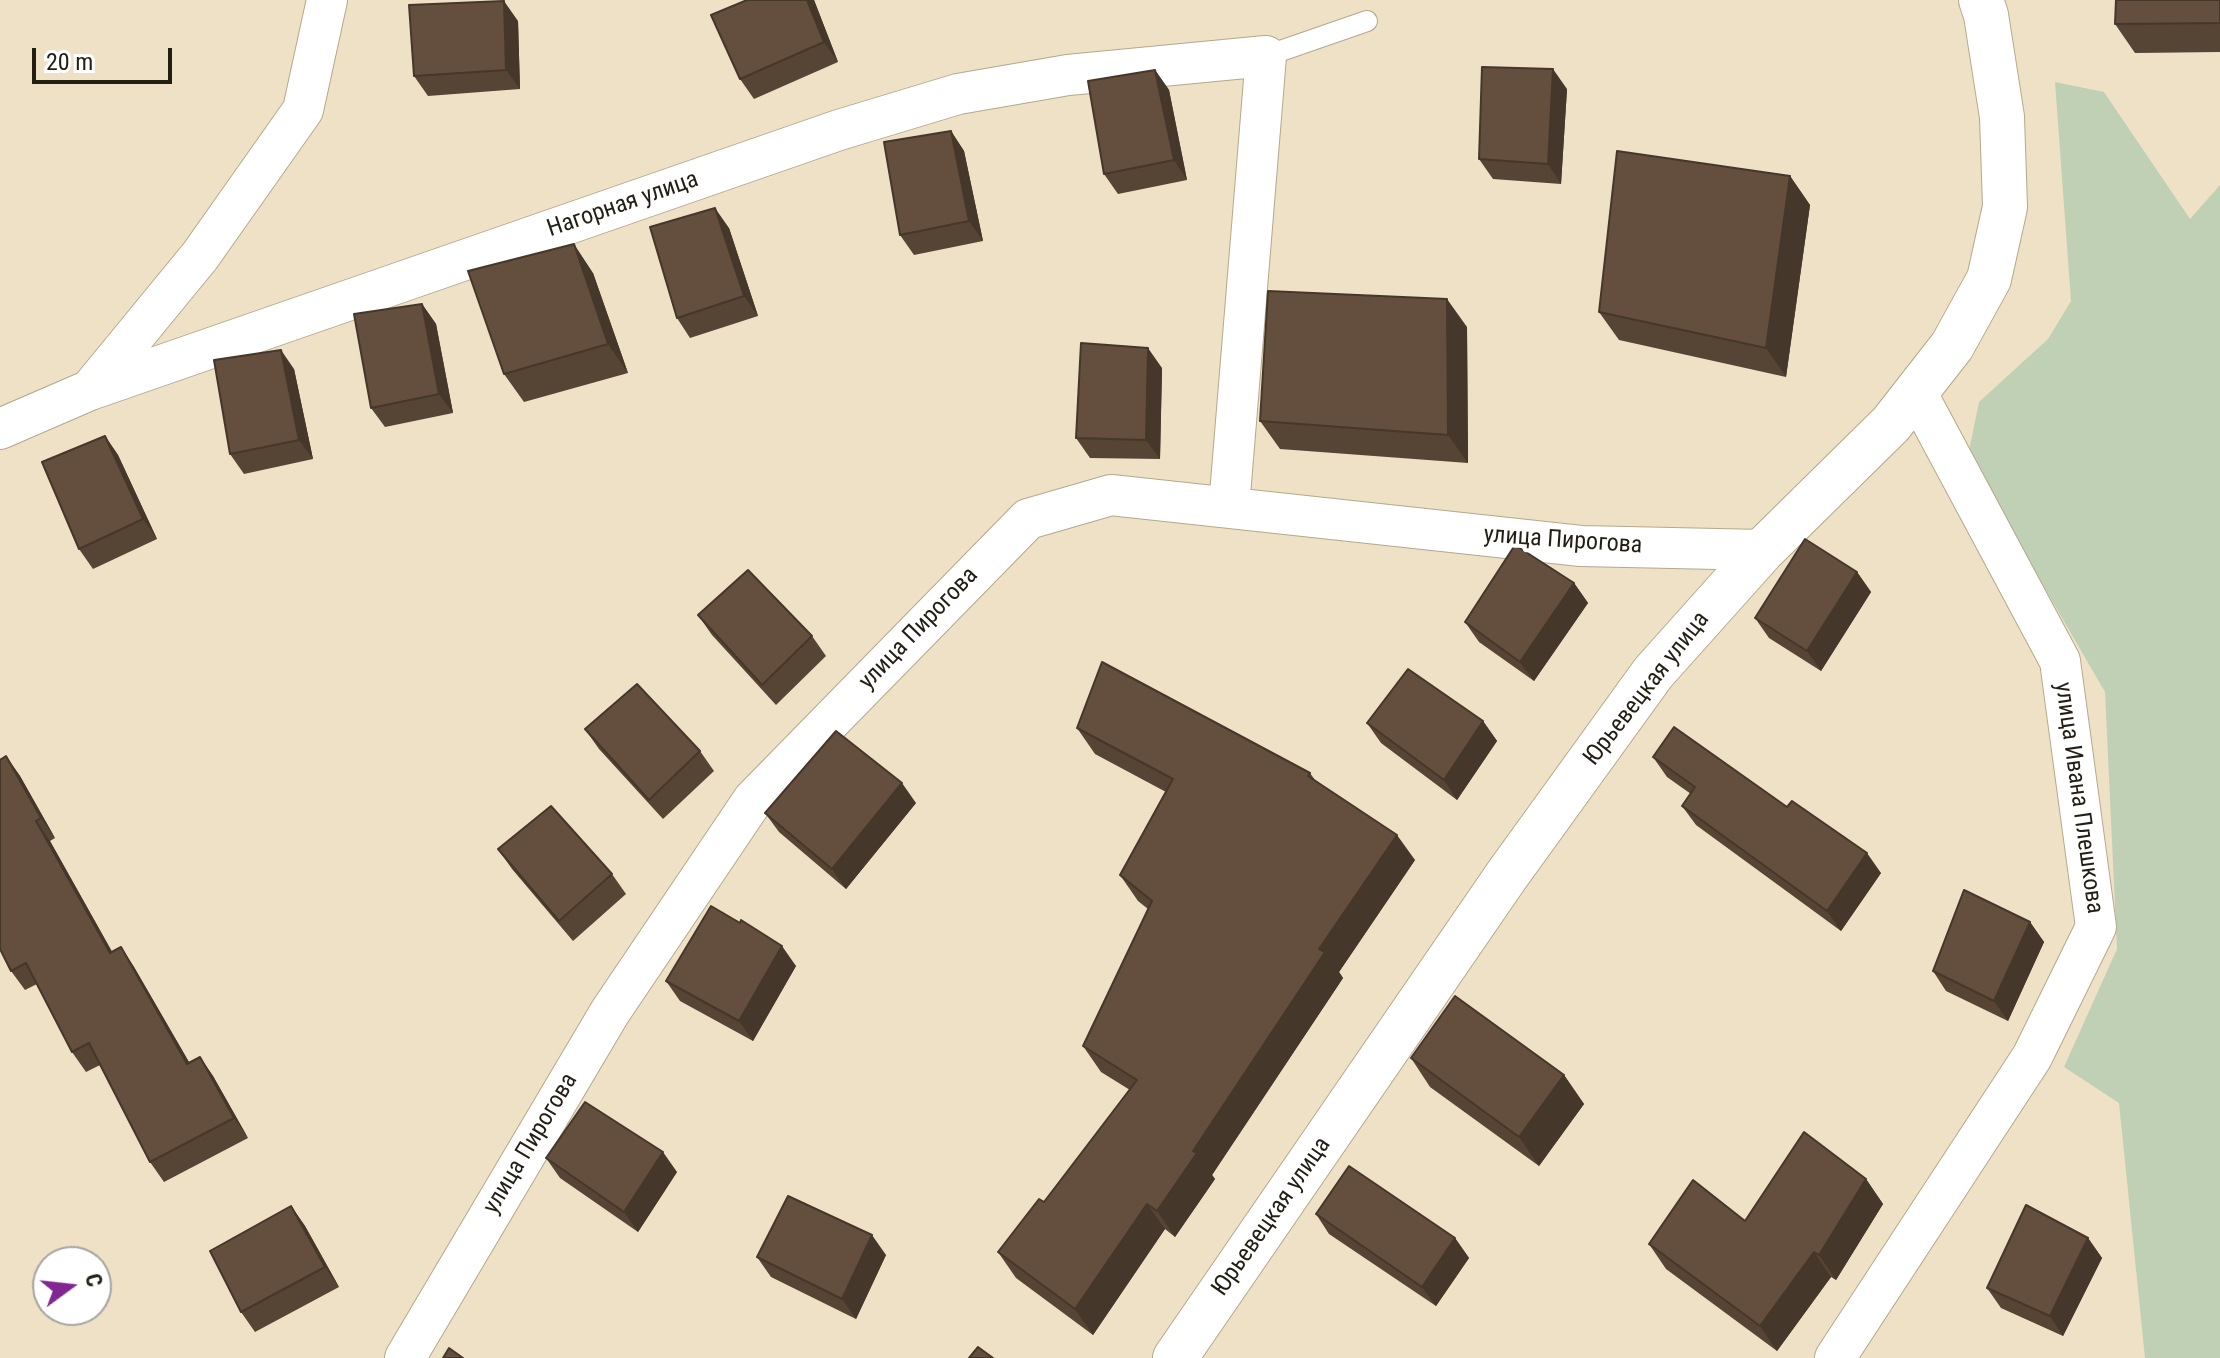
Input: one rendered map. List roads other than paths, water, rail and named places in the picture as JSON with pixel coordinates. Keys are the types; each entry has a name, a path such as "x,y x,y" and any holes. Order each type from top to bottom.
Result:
{"main road":[{"name":"Юрьевецкая улица","path":"1175,1358 1507,875 1653,673 1763,550 1891,424 1952,346 1989,279 2005,207 2002,117 1981,0"}],"street":[{"path":"90,390 200,256 303,110 327,0"},
{"path":"1229,507 1266,56"},
{"name":"Нагорная улица","path":"0,429 90,390 839,130 958,94 1068,75 1266,56"},
{"name":"улица Ивана Плешкова","path":"1835,1358 2032,1057 2096,927 2060,661 1916,392"},
{"name":"улица Пирогова","path":"405,1358 610,1012 753,800 1028,519 1111,495 1581,546 1763,550"}],"lane":[{"path":"1266,56 1367,21"}]}
